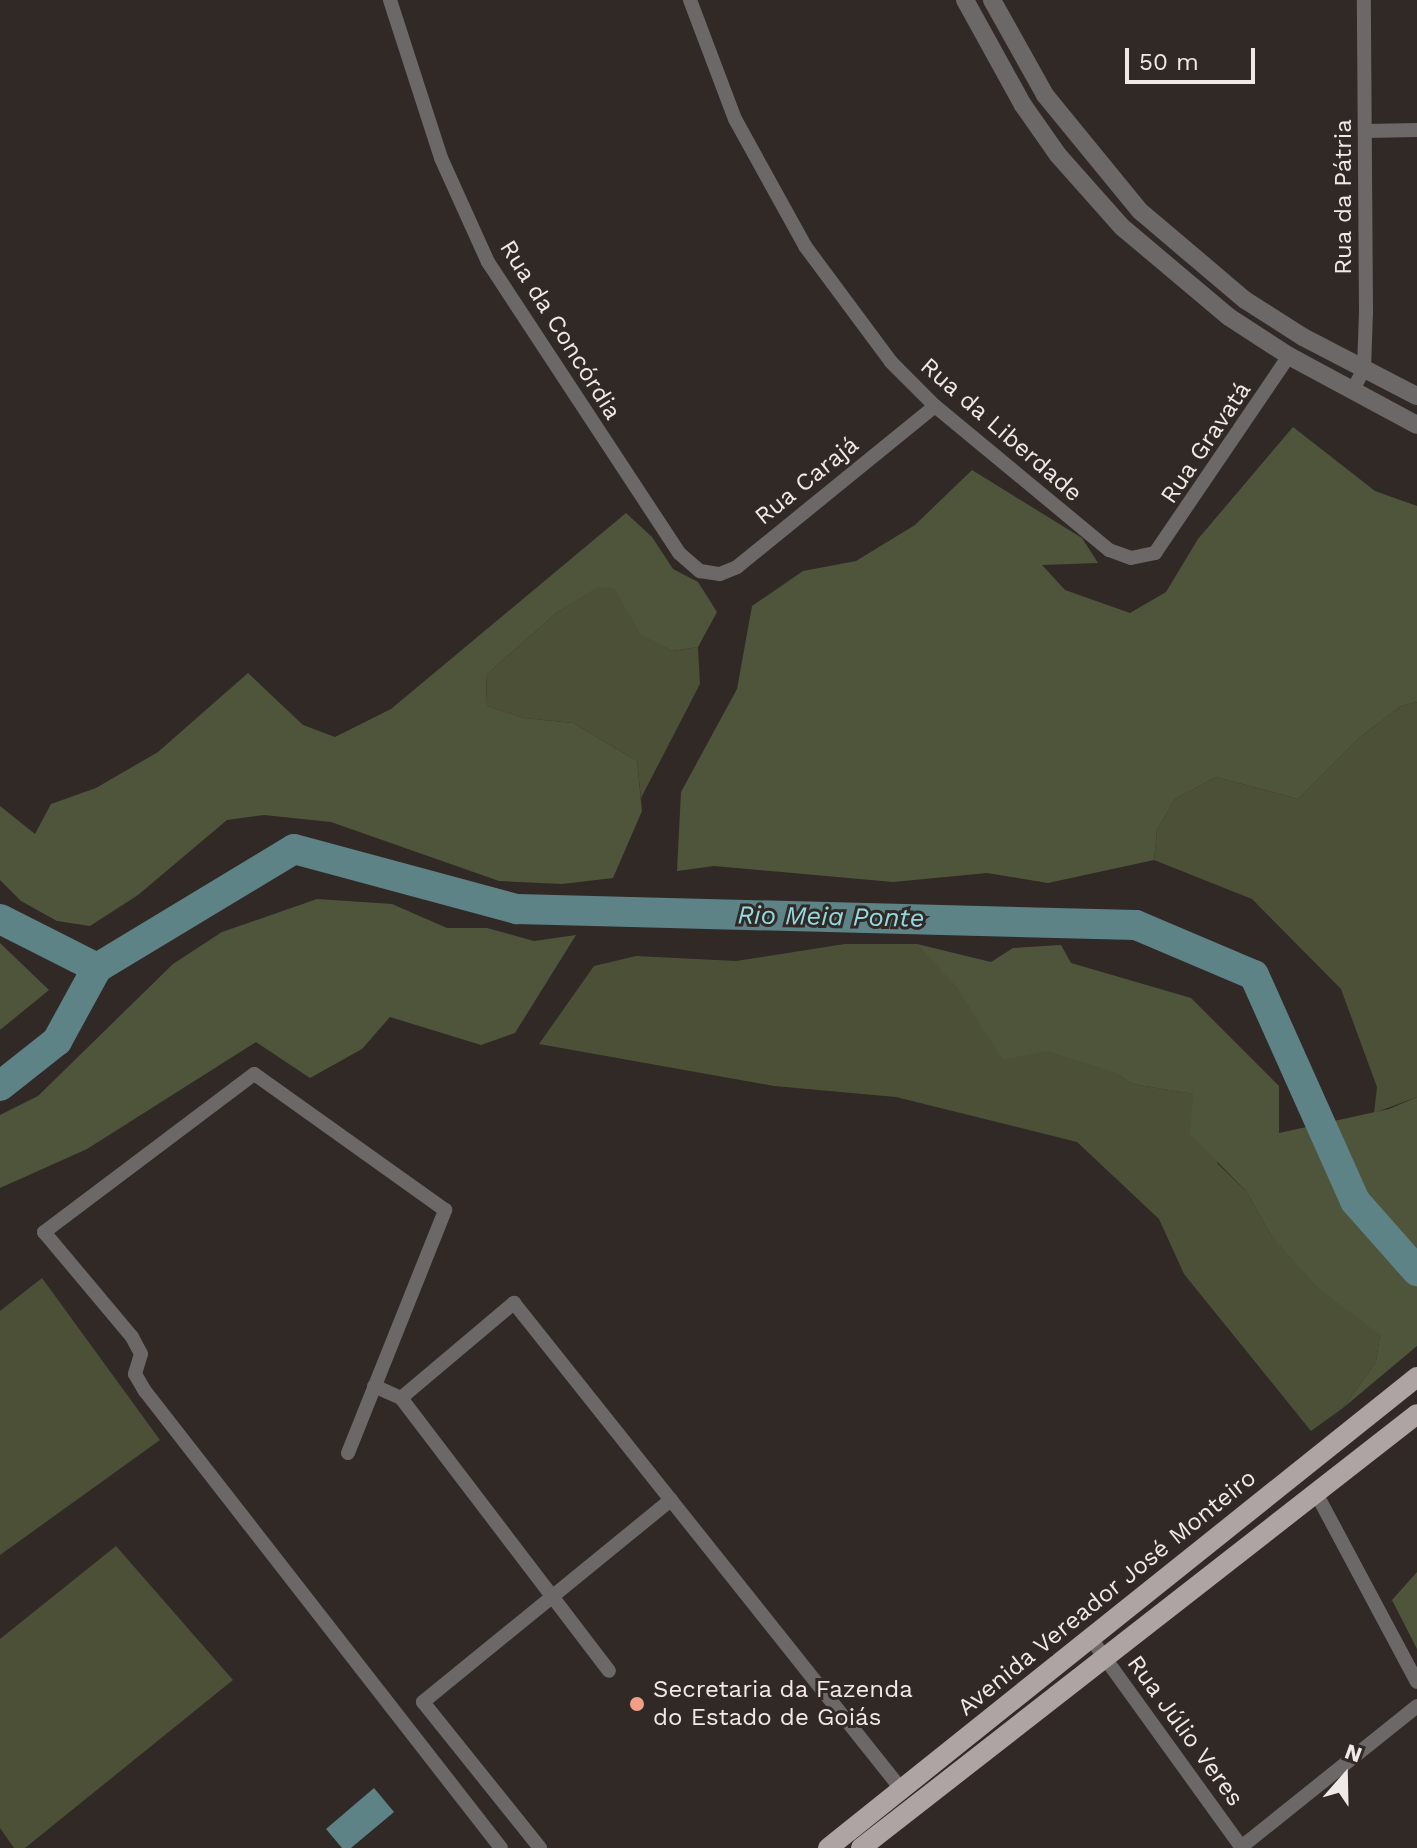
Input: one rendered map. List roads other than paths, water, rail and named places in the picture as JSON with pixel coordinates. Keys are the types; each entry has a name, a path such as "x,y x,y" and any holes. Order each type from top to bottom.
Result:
{"main road":[{"name":"Avenida Vereador José Monteiro","path":"828,1848 1092,1640 1417,1377"},
{"name":"Avenida Vereador José Monteiro","path":"861,1848 1417,1414"}],"street":[{"name":"Rua da Concórdia","path":"390,0 441,158 488,262 670,540 700,571"},
{"name":"Rua da Liberdade","path":"690,0 735,119 805,246 891,362 935,406 1109,550 1131,558 1155,553"},
{"path":"965,0 1032,117 1122,227 1172,275 1289,356 1417,425"},
{"path":"992,0 1045,95 1140,211 1245,300 1417,396"},
{"name":"Rua da Pátria","path":"1352,391 1364,369 1364,0"},
{"path":"1366,131 1417,130"},
{"name":"Rua Gravatá","path":"1155,553 1289,356"},
{"name":"Rua Carajá","path":"700,571 720,574 737,567 935,406"},
{"path":"348,1453 445,1210 254,1074 44,1232 132,1337 141,1354 135,1374 145,1391 501,1848"},
{"path":"401,1398 514,1303 902,1790"},
{"path":"374,1386 401,1398 609,1671"},
{"path":"1316,1493 1417,1682"},
{"path":"540,1848 423,1702 671,1500"},
{"name":"Rua Júlio Veres","path":"1092,1640 1241,1848"},
{"path":"1241,1848 1417,1706"}],"water":[{"path":"374,1788 394,1812 351,1848 342,1848 326,1829"}],"waterway":[{"name":"Rio Meia Ponte","path":"0,919 97,968 294,849 517,909 1136,925 1254,975 1355,1201 1417,1271"},
{"name":"Rio Meia Ponte","path":"0,1086 57,1041 97,968"}],"place":[{"name":"Secretaria da Fazenda do Estado de Goiás","path":"637,1704"}]}
